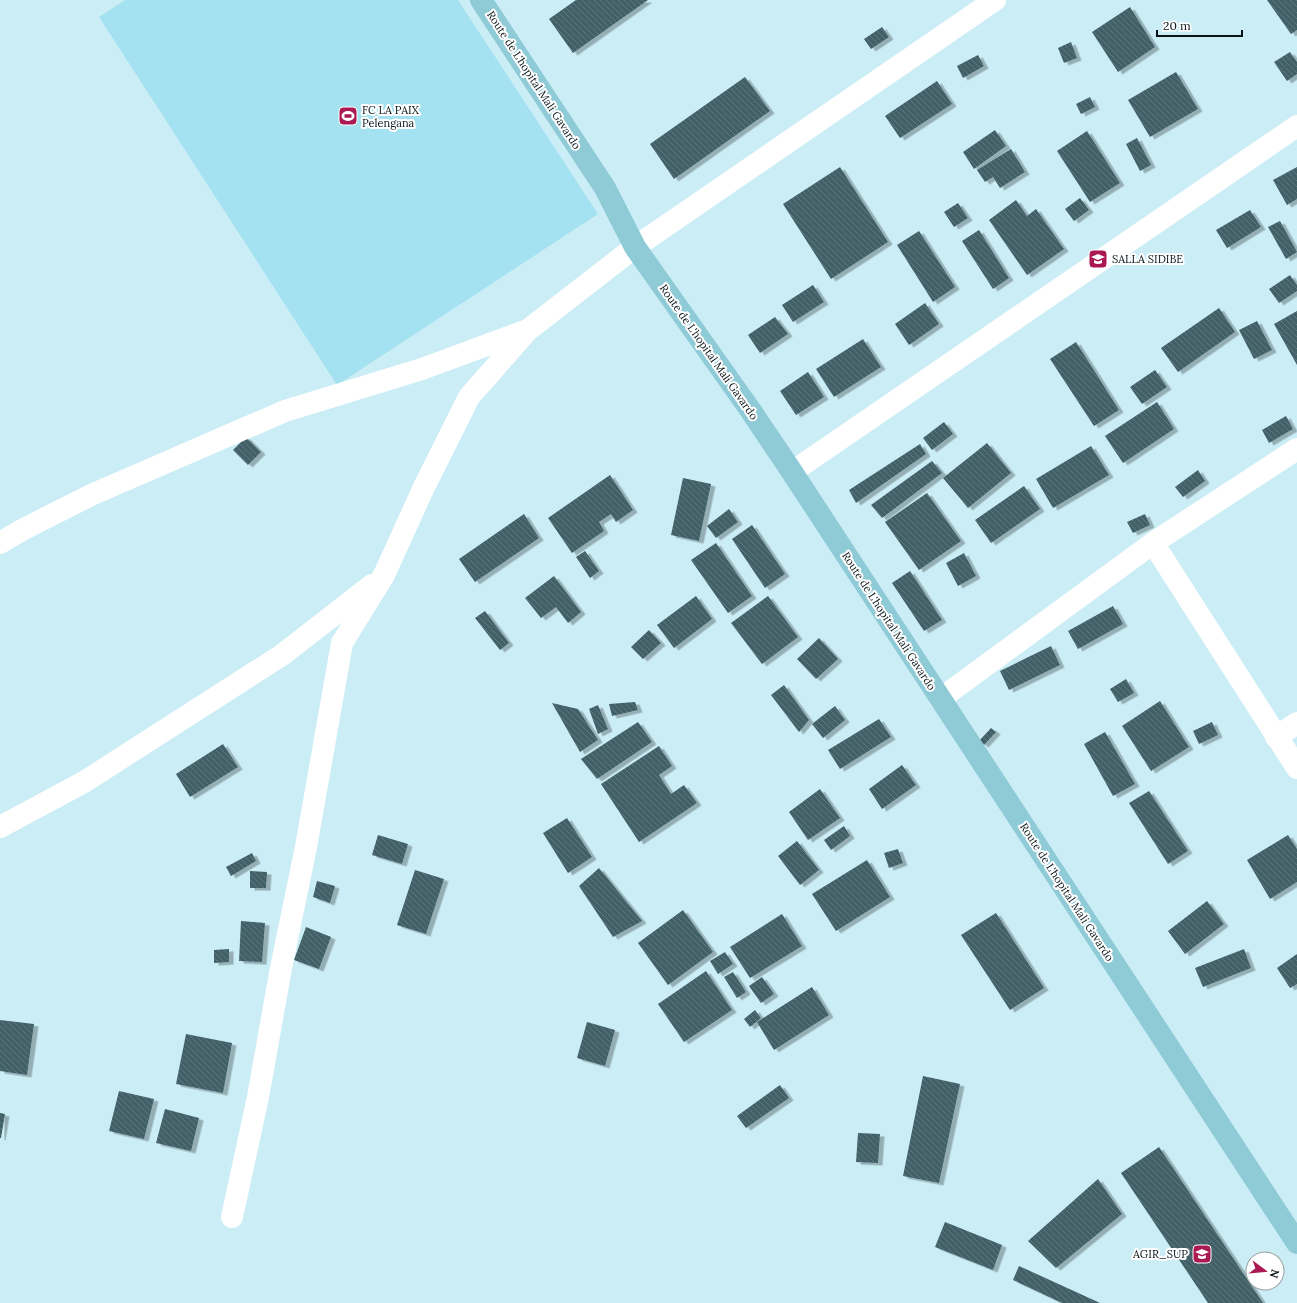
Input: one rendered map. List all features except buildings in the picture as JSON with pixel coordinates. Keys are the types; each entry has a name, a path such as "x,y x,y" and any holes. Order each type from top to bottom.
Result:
{"main road":[{"name":"Route de L'hopital Mali Gavardo","path":"481,0 605,188 635,248 751,411 792,472 1297,1243"}],"street":[{"path":"232,1217 258,1097 281,968 306,847 342,643 384,576 424,487 469,397 528,330 635,248 995,0"},
{"path":"792,472 1297,126"},
{"path":"0,543 91,494 285,411 422,369 528,330"},
{"path":"940,699 1153,543 1297,449"},
{"path":"1153,543 1297,768"},
{"path":"0,827 84,782 282,655 384,576"},
{"path":"1276,737 1297,723"}],"shaded area":[{"name":"FC LA PAIX Pelengana","path":"125,0 458,0 598,214 337,385 99,17"}],"place":[{"name":"FC LA PAIX Pelengana","path":"348,116"},
{"name":"SALLA SIDIBE","path":"1098,259"},
{"name":"AGIR_SUP","path":"1202,1254"}]}
